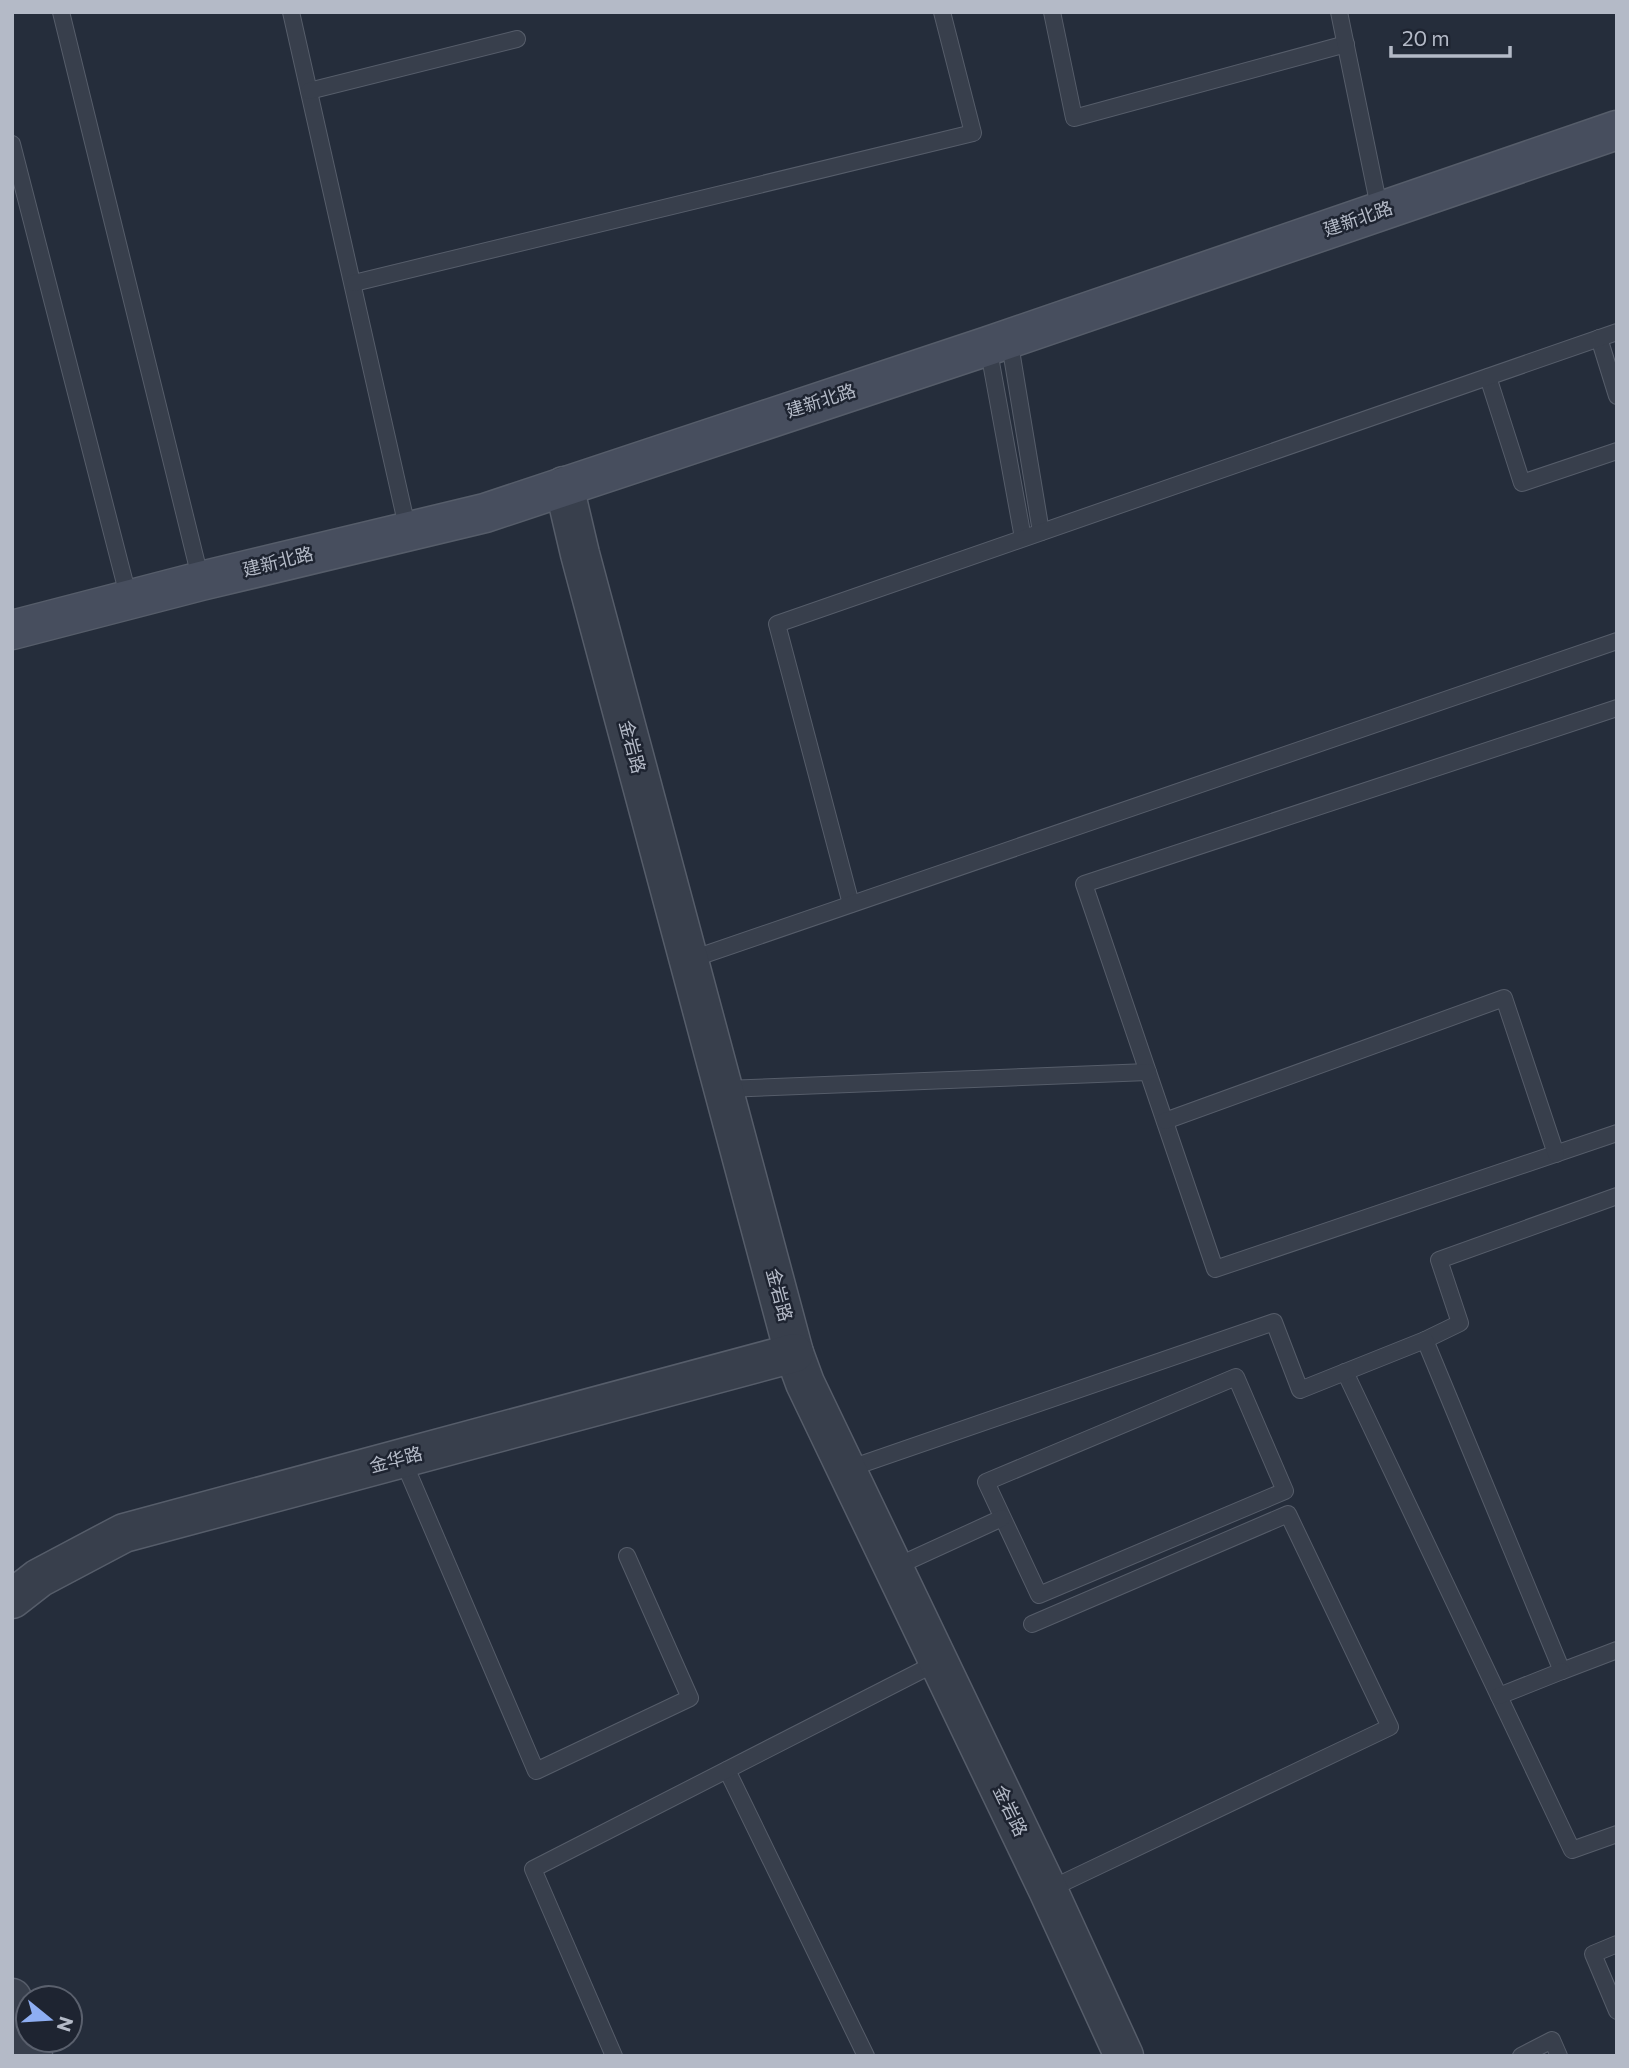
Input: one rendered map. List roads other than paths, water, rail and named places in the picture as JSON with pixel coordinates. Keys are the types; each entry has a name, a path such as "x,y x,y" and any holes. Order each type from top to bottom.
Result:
{"main road":[{"name":"建新北路","path":"12,630 201,581 485,513 999,342 1617,130"}],"street":[{"name":"金岩路","path":"564,486 723,1089 804,1383 1048,1890 1117,2054"},
{"name":"金华路","path":"12,1599 39,1578 124,1533 794,1353"},
{"path":"12,1998 33,2056"}],"lane":[{"path":"61,12 201,581"},
{"path":"291,12 408,531"},
{"path":"354,283 973,133 942,12"},
{"path":"1052,12 1074,118 1346,44"},
{"path":"1339,12 1380,212"},
{"path":"309,91 517,39"},
{"path":"12,144 129,601"},
{"path":"851,904 777,624 1617,332"},
{"path":"1599,338 1617,396"},
{"path":"999,342 1041,532"},
{"path":"999,342 1023,538"},
{"path":"1488,377 1522,483 1617,451"},
{"path":"689,960 1617,641"},
{"path":"1617,708 1084,884 1215,1269 1617,1133"},
{"path":"1165,1121 1504,998 1556,1154"},
{"path":"723,1089 1148,1073"},
{"path":"845,1470 1274,1322 1300,1390 1425,1340 1460,1323 1438,1259 1617,1196"},
{"path":"1425,1340 1562,1671"},
{"path":"1345,1372 1572,1850 1617,1834"},
{"path":"1236,1377 1284,1491 1039,1595 1002,1518 986,1482 1236,1377"},
{"path":"402,1458 536,1771 690,1698 627,1556"},
{"path":"1032,1624 1288,1514 1390,1727 1048,1890"},
{"path":"893,1568 1002,1518"},
{"path":"1499,1696 1617,1650"},
{"path":"614,2056 533,1869 938,1662"},
{"path":"727,1770 866,2056"},
{"path":"1617,1944 1593,1954 1617,2011"},
{"path":"1521,2056 1552,2040 1559,2056"}]}
